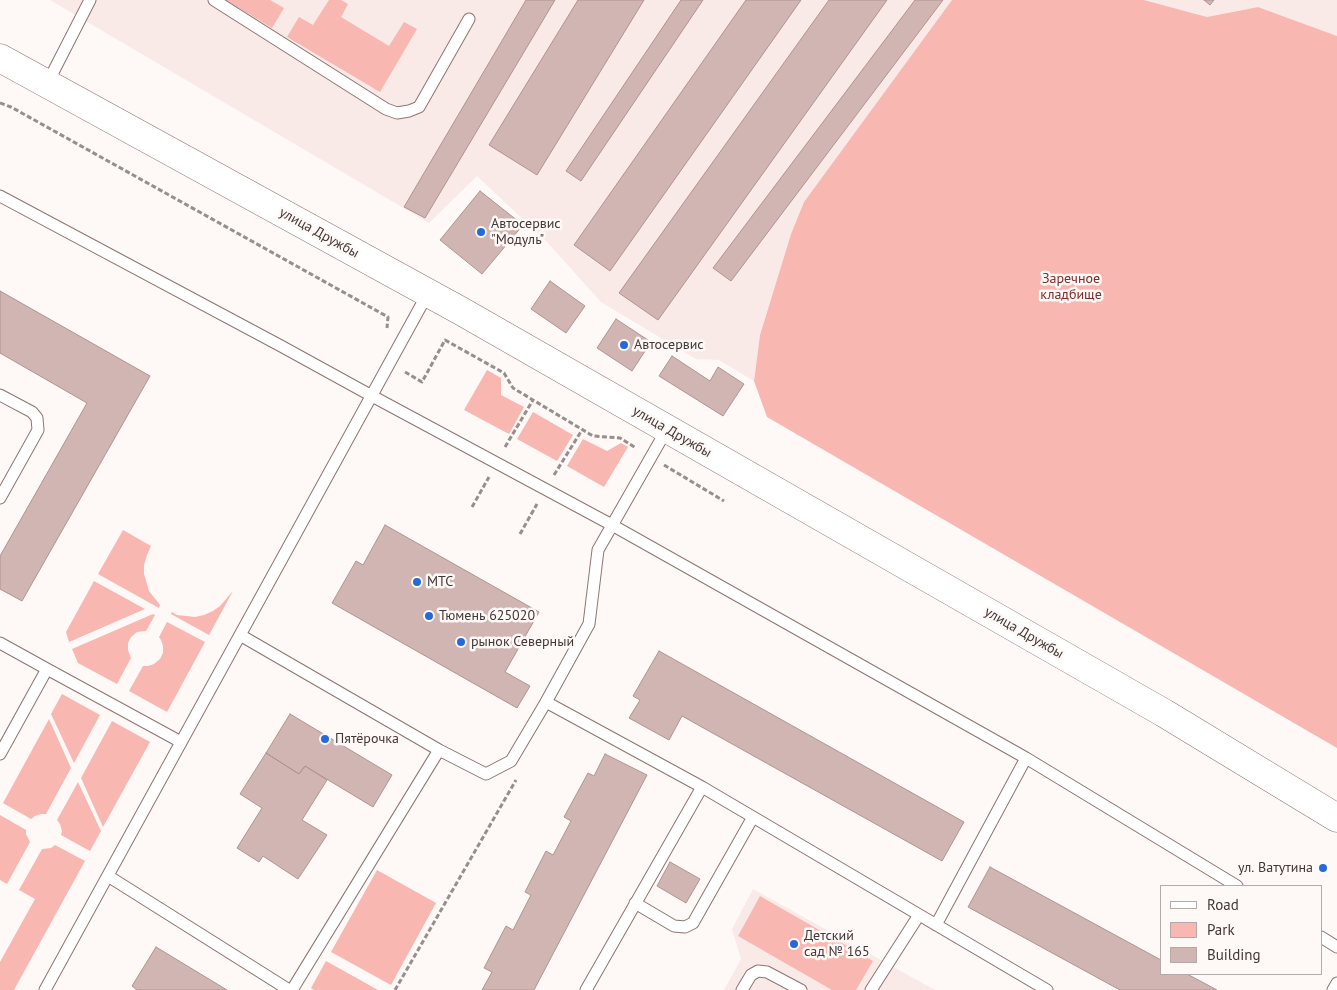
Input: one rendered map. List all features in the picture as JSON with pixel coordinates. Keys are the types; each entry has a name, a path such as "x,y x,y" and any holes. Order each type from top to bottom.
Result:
{"main road":[{"name":"улица Дружбы","path":"0,58 428,293 1156,708 1337,818"}],"lane":[{"path":"47,84 90,0"},
{"path":"214,0 386,109 397,113 419,107 469,19"},
{"path":"0,196 612,524 1026,758 1235,885"},
{"path":"45,990 428,293"},
{"path":"0,395 32,412 37,418 38,430 0,498"},
{"path":"240,635 439,750 486,774 511,761 589,624 598,550 666,429"},
{"path":"0,643 181,742"},
{"path":"0,754 47,669"},
{"path":"546,702 702,787 1047,990"},
{"path":"108,876 291,990 439,750"},
{"path":"936,925 1026,758"},
{"path":"586,990 702,787"},
{"path":"635,903 674,926 685,927 693,923 753,817"},
{"path":"871,990 919,915"},
{"path":"1322,938 1337,947"},
{"path":"742,990 751,974 758,970 767,972 801,990"},
{"path":"1334,990 1337,983"}],"path":[{"path":"0,103 11,107 388,317 384,360 422,382 445,340 504,374 513,388 593,436 620,438 724,501"},
{"path":"395,990 518,776"}],"shaded area":[{"path":"50,0 952,0 804,202 791,234 760,335 754,381 719,360 696,359 601,302 547,242 477,176 429,223"},
{"path":"1144,0 1337,0 1337,36 1258,7 1207,17"},
{"name":"Детский сад № 165","path":"753,889 935,990 724,990 741,959 732,929"}],"green space":[{"path":"226,0 270,0 284,8 272,28"},
{"path":"329,0 341,0 348,4 341,17 389,46 404,22 417,29 380,92 287,37 299,17 313,25"},
{"name":"Заречное кладбище","path":"952,0 1144,0 1207,17 1258,7 1337,36 1337,748 767,417 754,381 760,335 791,234 804,202"},
{"path":"487,370 501,378 501,395 524,407 509,434 464,410"},
{"path":"533,412 573,435 557,461 517,439"},
{"path":"583,439 607,451 621,443 628,447 604,487 567,466"},
{"path":"123,530 151,546 144,565 144,574 149,591 160,605 159,608 98,574"},
{"path":"94,581 145,609 69,642 66,632"},
{"path":"233,591 209,635 171,614 172,612 177,615 195,617 204,615 220,606"},
{"path":"153,614 155,615 146,631 137,632 131,637 128,643 128,650 131,658 117,684 78,663 72,649"},
{"path":"167,622 205,642 167,712 129,691 143,666 154,664 160,659 163,653 163,646 159,637"},
{"path":"62,694 100,715 74,763 51,714"},
{"path":"49,719 71,768 46,814 35,816 31,819 3,803"},
{"path":"112,721 150,742 103,827 81,778"},
{"path":"78,782 101,831 90,851 61,835 62,831 57,820"},
{"path":"0,815 26,830 30,842 7,884 0,880"},
{"path":"55,845 85,861 14,990 0,990 0,962 35,899 19,890 42,849 51,848"},
{"path":"377,870 436,903 391,985 331,952"},
{"path":"760,896 873,961 856,990 832,990 738,936"},
{"path":"326,961 378,990 314,990 311,988"}],"building":[{"path":"526,0 555,0 425,218 404,207"},
{"path":"578,0 644,0 537,175 489,145"},
{"path":"681,0 703,0 581,181 566,171"},
{"path":"746,0 801,0 610,271 574,245"},
{"path":"829,0 887,0 658,320 619,293"},
{"path":"915,0 943,0 731,281 713,268"},
{"path":"1204,0 1214,0 1210,5"},
{"name":"Автосервис \"Модуль\"","path":"480,191 523,225 482,274 440,240"},
{"path":"550,281 585,306 566,333 531,309"},
{"path":"0,291 150,376 22,601 0,589 0,556 87,403 0,353"},
{"name":"Автосервис","path":"616,319 651,342 632,371 597,348"},
{"path":"672,356 710,381 718,367 744,384 723,416 659,376"},
{"name":"рынок Северный","path":"385,525 539,612 505,672 530,686 517,708 332,603 356,561 363,565"},
{"path":"659,651 964,822 942,861 682,716 669,740 629,718 640,700 633,696"},
{"path":"290,714 392,775 373,807 305,766 299,774 266,753"},
{"path":"266,753 299,774 305,766 327,780 302,820 327,835 298,879 263,856 259,862 237,848 262,808 240,794"},
{"path":"605,754 647,775 534,990 482,990 492,972 484,968 506,926 513,930 531,895 525,892 546,851 553,855 571,821 564,817 588,773 594,776"},
{"path":"670,862 700,879 686,903 657,886"},
{"path":"990,867 1160,959 1160,975 1189,975 1217,990 1120,990 968,907"},
{"path":"156,947 227,990 137,990 132,986"}],"place":[{"name":"Автосервис \"Модуль\"","path":"481,232"},
{"name":"Автосервис","path":"624,345"},
{"name":"МТС","path":"417,582"},
{"name":"Тюмень 625020","path":"429,616"},
{"name":"рынок Северный","path":"461,642"},
{"name":"Пятёрочка","path":"325,739"},
{"name":"ул. Ватутина","path":"1323,868"},
{"name":"Детский сад № 165","path":"794,944"}]}
